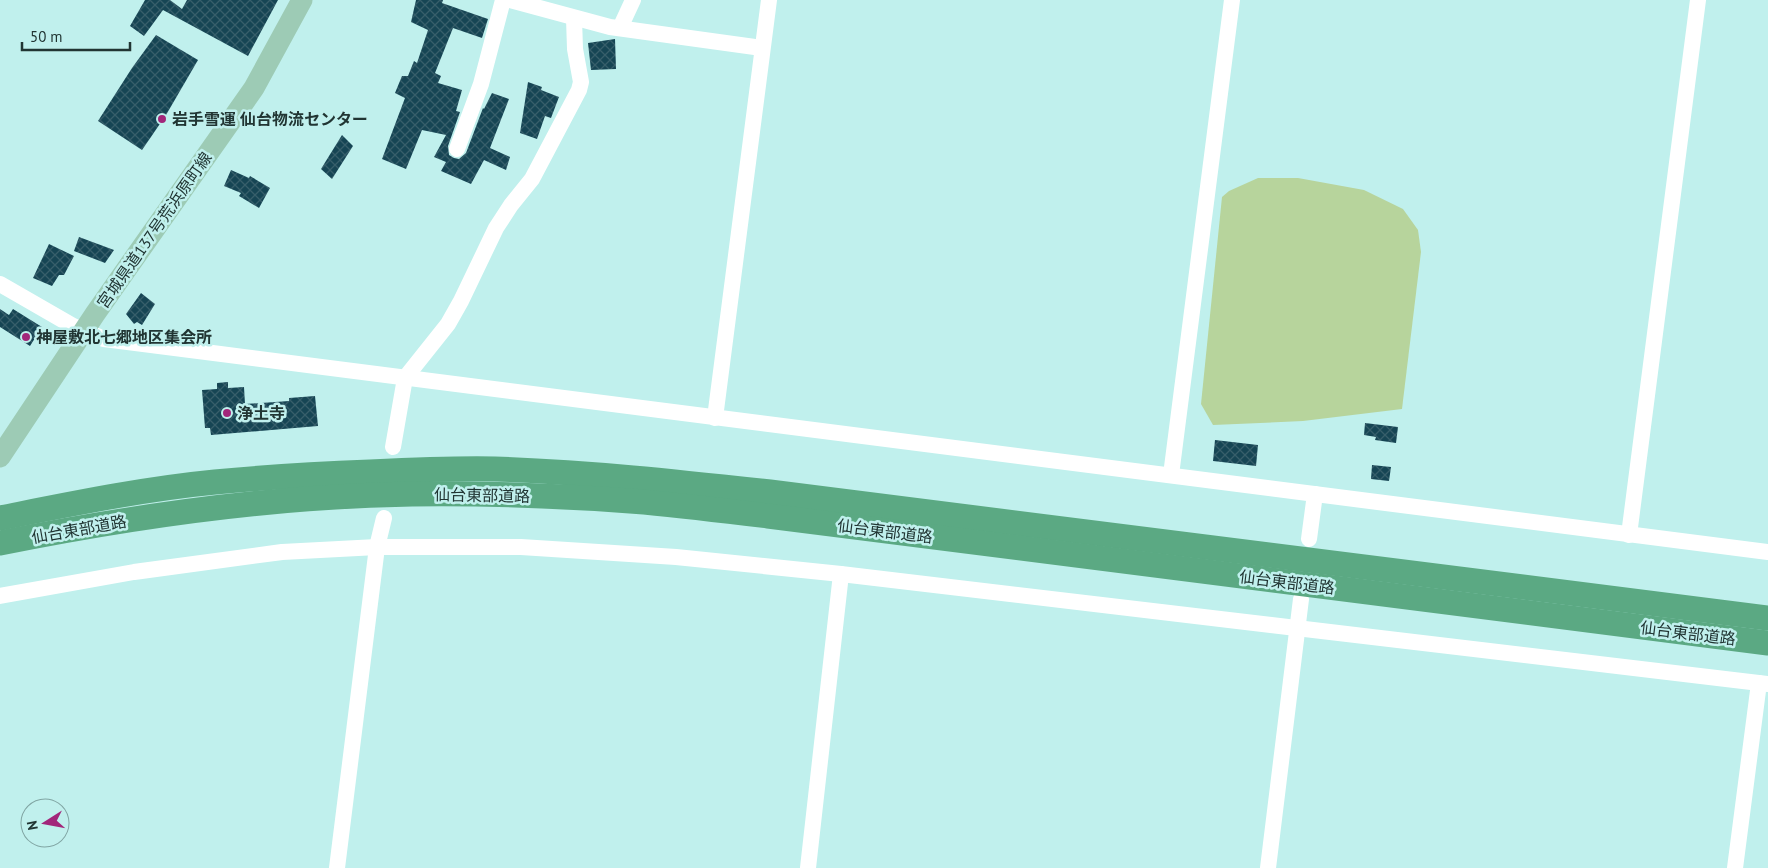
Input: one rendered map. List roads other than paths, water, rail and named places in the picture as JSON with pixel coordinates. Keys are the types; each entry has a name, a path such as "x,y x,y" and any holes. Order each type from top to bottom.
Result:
{"highway":[{"name":"仙台東部道路","path":"0,518 114,496 214,482 318,474 408,470 493,469 541,471 646,478 770,492 1768,618"},
{"name":"仙台東部道路","path":"0,543 127,520 212,508 410,494 550,496 644,502 768,516 1768,643"}],"main road":[{"name":"宮城県道137号荒浜原町線","path":"0,457 84,331 254,88 302,0"}],"street":[{"path":"457,148 481,84 503,0"},
{"path":"510,0 574,18 620,28 762,48"},
{"path":"620,28 633,0"},
{"path":"715,418 768,0"},
{"path":"1171,476 1232,0"},
{"path":"1629,535 1698,0"},
{"path":"393,447 405,378 448,324 461,302 496,228 511,205 532,179 580,90 575,49 574,18"},
{"path":"0,284 72,326 104,339 1768,552"},
{"path":"1309,539 1315,494"},
{"path":"338,868 377,547 384,518"},
{"path":"0,596 95,578 206,561 282,552 377,547 521,547 676,557 841,574 1763,684 1735,868"},
{"path":"808,868 841,574"},
{"path":"1268,868 1301,599"}],"place":[{"name":"岩手雪運 仙台物流センター","path":"162,119"},
{"name":"神屋敷北七郷地区集会所","path":"26,337"},
{"name":"浄土寺","path":"227,413"}]}
